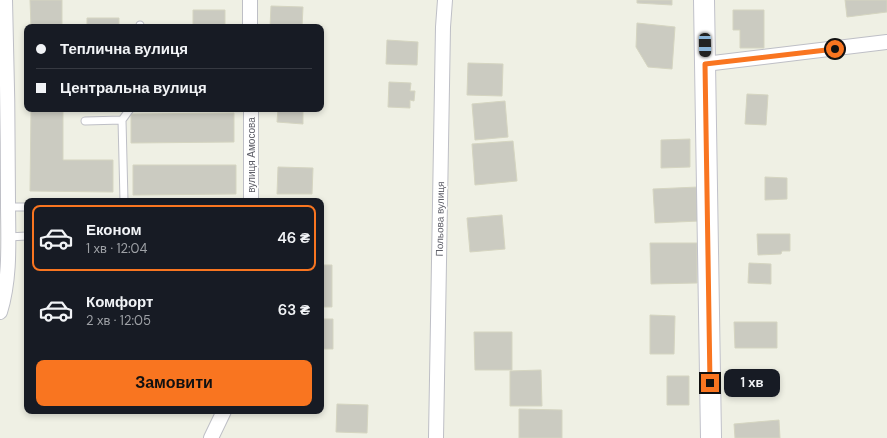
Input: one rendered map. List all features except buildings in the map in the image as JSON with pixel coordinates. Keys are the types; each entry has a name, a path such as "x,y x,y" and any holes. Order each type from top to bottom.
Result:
{"main road":[{"path":"704,0 711,438"}],"street":[{"path":"1,307 8,266 5,0"},
{"path":"250,0 250,24"},
{"name":"Польова вулиця","path":"436,438 443,27 445,0"},
{"path":"705,64 887,42"},
{"name":"вулиця Амосова","path":"251,112 251,198"},
{"path":"211,438 223,414"}],"lane":[{"path":"124,198 122,120 128,112"},
{"path":"85,121 122,120"},
{"path":"8,207 24,207"},
{"path":"8,237 24,236"}],"route":[{"path":"710,383 705,64 835,49"}]}
